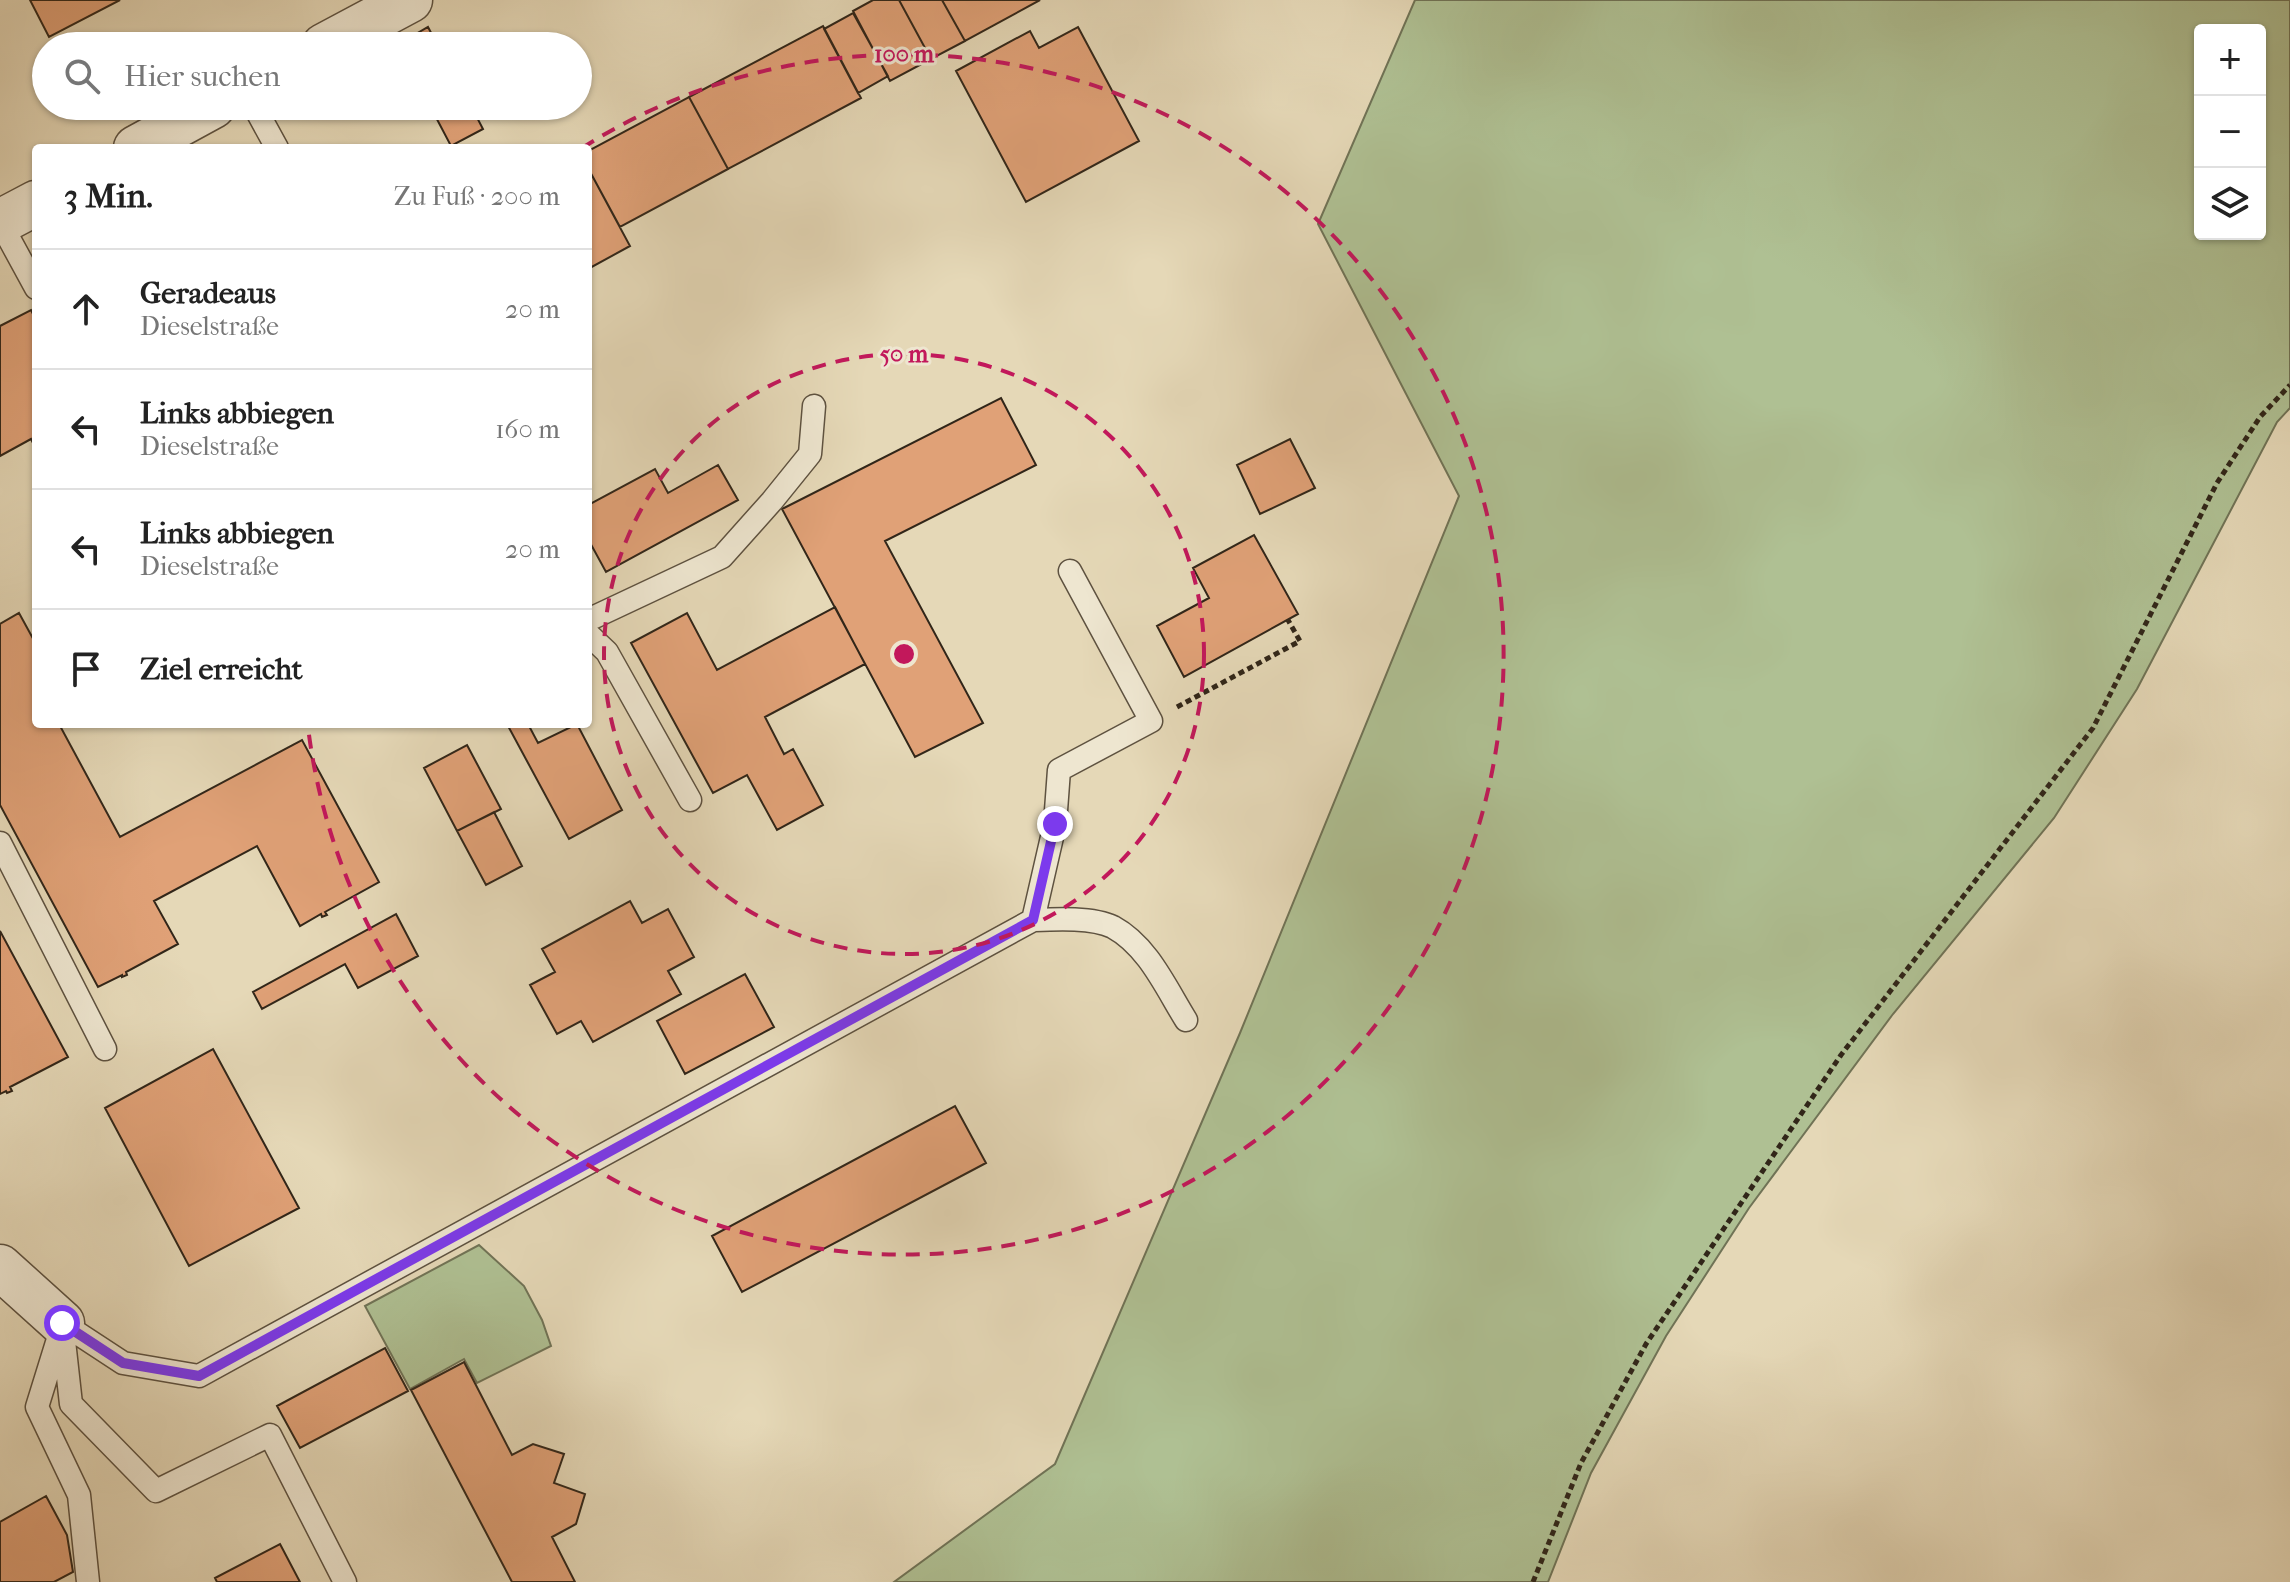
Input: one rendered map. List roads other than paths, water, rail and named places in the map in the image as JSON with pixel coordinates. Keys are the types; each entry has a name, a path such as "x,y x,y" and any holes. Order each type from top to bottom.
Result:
{"street":[{"path":"350,32 410,0"},
{"path":"143,144 187,120"},
{"path":"0,222 32,205"},
{"path":"0,1267 62,1323"}],"lane":[{"path":"262,120 275,144"},
{"path":"0,222 32,281"},
{"path":"592,618 722,557 810,454 814,406"},
{"path":"1033,920 1055,824 1059,770 1151,721 1070,571"},
{"path":"592,638 607,652 690,800"},
{"path":"0,843 105,1049"},
{"path":"62,1323 123,1363 199,1376 1033,920 1071,919 1112,926 1142,950 1186,1020"},
{"path":"62,1323 37,1407 79,1495 88,1582"},
{"path":"62,1323 71,1404 156,1491 270,1435 345,1582"}]}
